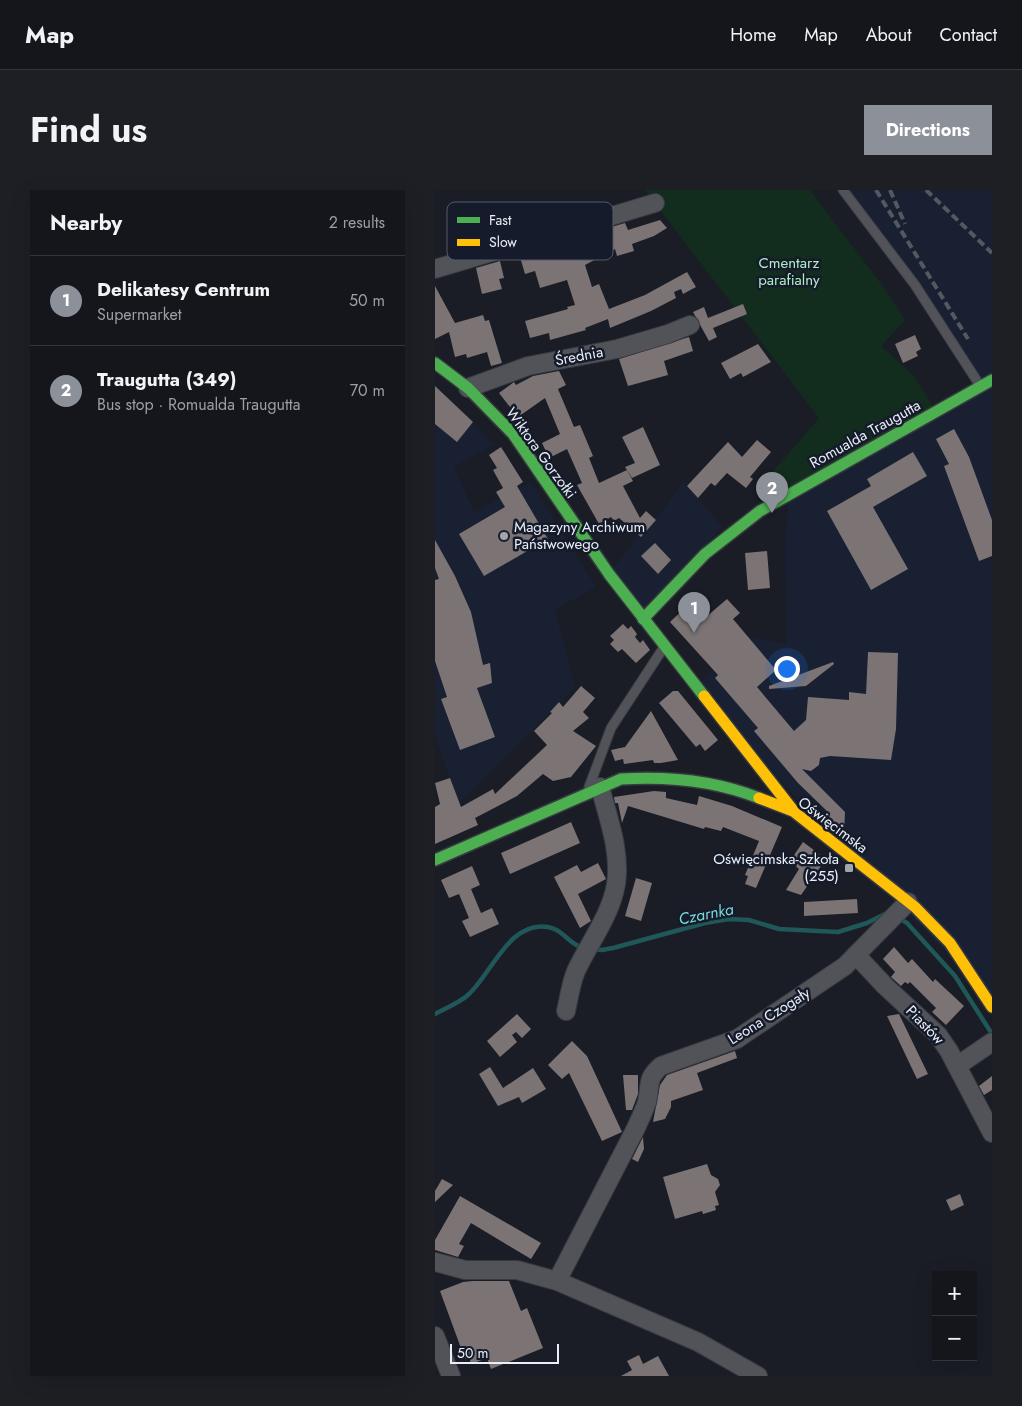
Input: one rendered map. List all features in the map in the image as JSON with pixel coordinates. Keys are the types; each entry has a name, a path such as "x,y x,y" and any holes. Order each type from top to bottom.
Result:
{"main road":[{"name":"Wiktora Gorzołki","path":"435,363 468,388 513,434 609,574 750,763 793,811"},
{"name":"Romualda Traugutta","path":"643,618 705,554 760,511 992,380"},
{"name":"Oświęcimska","path":"435,860 594,789 621,779 644,776 718,784 758,796 793,811 908,902 950,943 992,1007"},
{"path":"718,784 737,778"}],"street":[{"path":"613,216 655,203"},
{"path":"435,269 465,260"},
{"name":"Średnia","path":"468,388 528,366 617,349 668,334 690,324"},
{"path":"566,1011 575,973 611,903 616,885 617,868 611,828 594,789"},
{"name":"Leona Czogały","path":"557,1281 645,1109 649,1081 653,1074 661,1066 737,1039 845,966 908,902"},
{"name":"Piastów","path":"856,955 885,986 938,1035 957,1066 992,1132"},
{"path":"957,1066 992,1042"},
{"path":"435,1262 465,1270 517,1270 557,1281 698,1342 757,1376"},
{"path":"435,1336 451,1376"}],"lane":[{"path":"843,190 915,284 980,386"},
{"path":"594,789 611,728 664,647"}],"shaded area":[{"path":"843,190 992,190 992,1007 976,982 843,851 696,686 750,636 786,644 785,535 788,510 785,495 980,386 915,285"},
{"path":"435,385 494,445 454,467 474,512 531,482 596,587 555,610 575,687 459,803 435,738"},
{"path":"683,482 722,526 643,619 609,574 639,535 661,513"}],"green space":[{"name":"Cmentarz parafialny","path":"645,190 810,190 885,289 905,320 881,346 915,377 936,412 785,495 769,476 819,418"}],"building":[{"path":"660,220 667,228 654,236 632,244 634,251 617,256 615,249 613,250 613,227 625,223 628,230"},
{"path":"521,260 594,260 585,265 592,287 599,284 609,309 645,295 687,272 696,287 683,294 681,289 674,292 676,298 610,328 608,319 585,328 586,330 550,340 549,333 530,338 525,321 568,309 567,307 575,305 567,280 540,288 535,271 525,274"},
{"path":"500,261 504,278 499,279 502,289 482,294 476,268"},
{"path":"435,286 455,323 483,315 485,321 489,320 502,363 491,366 487,352 467,358 466,354 455,357 449,332 435,339"},
{"path":"743,304 747,314 713,328 717,337 709,341 693,312 704,307 708,318"},
{"path":"915,335 921,349 916,352 918,356 903,363 895,344"},
{"path":"689,337 693,351 664,361 668,375 628,386 619,359"},
{"path":"758,344 771,362 743,377 741,373 730,379 721,363"},
{"path":"559,371 566,385 558,389 574,427 580,425 593,456 589,458 599,483 627,470 633,481 623,486 640,518 646,511 656,520 641,537 619,518 614,521 611,517 599,524 577,485 582,483 567,449 549,458 542,443 560,434 545,398 518,417 499,393 514,382 516,385 533,376"},
{"path":"435,386 473,422 457,442 435,424"},
{"path":"643,427 660,465 632,478 625,467 635,463 622,437"},
{"path":"954,429 969,457 992,520 992,556 979,561 944,466 949,464 936,439"},
{"path":"757,440 771,452 750,477 753,479 746,488 727,473 715,486 711,483 698,498 687,486 728,442 742,457"},
{"name":"Magazyny Archiwum Państwowego","path":"501,447 523,482 517,486 548,539 484,576 459,534 505,507 496,492 503,488 493,470 497,468 489,455"},
{"path":"913,452 927,476 873,507 908,569 871,590 827,511 871,486 867,479"},
{"path":"435,540 455,576 471,612 483,665 490,663 492,683 477,688 495,737 460,750 441,699 447,697 435,661 435,580 439,579 435,568"},
{"path":"655,543 671,560 658,574 641,556"},
{"path":"767,551 770,588 748,590 745,553"},
{"path":"727,599 740,613 733,619 776,670 757,687 794,731 806,720 808,697 849,700 849,692 866,694 868,652 898,653 896,729 891,760 830,756 820,758 819,765 811,771 802,769 845,812 844,833 827,818 829,813 798,783 754,731 758,728 715,678 718,675 670,622 690,603 706,617"},
{"path":"623,624 628,629 631,626 637,634 635,637 640,643 643,640 650,650 636,663 622,649 618,652 610,644 614,640 610,636"},
{"path":"833,662 834,664 806,686 769,689 769,686"},
{"path":"581,686 595,698 583,712 589,718 573,731 596,746 571,777 553,781 543,774 517,796 475,818 478,825 435,844 435,807 440,804 435,783 450,778 461,807 493,789 495,794 547,745 534,731 552,713 550,712 559,702 563,707"},
{"path":"673,691 678,691 718,740 705,751 700,744 696,747 659,703"},
{"path":"651,711 678,760 654,763 653,760 624,764 623,759 615,761 611,750 625,747"},
{"path":"654,791 666,792 666,798 697,805 699,796 732,806 782,827 756,888 745,884 748,876 745,875 759,841 723,827 721,831 705,827 704,829 628,806 622,823 618,803 615,803 614,797"},
{"path":"571,822 580,843 510,874 501,853"},
{"path":"803,842 826,859 801,895 786,890 799,869 790,861"},
{"path":"598,863 606,879 578,894 591,921 580,928 554,877 577,865 581,872"},
{"path":"472,866 480,885 471,889 481,913 492,908 499,924 470,937 462,921 469,918 459,894 449,898 441,880"},
{"path":"636,878 652,883 641,921 625,916"},
{"path":"857,899 858,913 804,916 804,902"},
{"path":"894,947 908,963 912,959 933,982 935,979 964,1006 946,1025 932,1012 936,1008 910,982 908,984 905,982 901,986 891,977 895,972 883,959"},
{"path":"517,1014 531,1029 522,1038 516,1032 512,1035 517,1042 500,1057 487,1041"},
{"path":"899,1014 928,1074 917,1079 887,1016"},
{"path":"572,1041 587,1056 622,1132 602,1141 569,1073 562,1079 548,1065"},
{"path":"735,1051 737,1058 697,1073 703,1090 671,1101 671,1107 665,1119 653,1122 660,1085 667,1075"},
{"path":"490,1067 503,1088 533,1068 546,1089 522,1103 519,1097 498,1106 479,1074"},
{"path":"623,1075 638,1075 638,1094 632,1110 626,1110"},
{"path":"992,1076 992,1090 984,1095 979,1086"},
{"path":"643,1137 644,1149 638,1162 632,1159"},
{"path":"707,1164 711,1175 718,1179 720,1185 715,1192 719,1205 715,1206 716,1210 703,1214 702,1211 675,1219 663,1177"},
{"path":"442,1179 453,1185 435,1202 435,1191"},
{"path":"960,1194 964,1205 951,1211 946,1200"},
{"path":"460,1196 541,1243 531,1259 471,1223 459,1244 464,1246 458,1257 435,1250 435,1240"},
{"path":"509,1281 521,1311 527,1308 543,1348 491,1369 487,1358 471,1364 469,1357 465,1359 440,1291 463,1282"},
{"path":"639,1355 643,1364 658,1356 669,1376 621,1376 632,1370 627,1361"}],"waterway":[{"name":"Czarnka","path":"591,949 613,948 705,923 729,919 749,920 779,929 838,932 867,923 887,913"},
{"name":"Czarnka","path":"897,917 907,923 955,976 992,1034"},
{"name":"Czarnka","path":"435,1014 468,995 502,951 522,932 534,927 553,928 574,944 584,948"}],"railway":[{"path":"876,190 968,339"},
{"path":"890,190 905,224"},
{"path":"926,190 992,253"}],"traffic: fast":[{"path":"435,363 468,388 513,434 609,574 704,696"},
{"path":"643,619 705,554 760,511 992,380"},
{"path":"435,860 621,779 656,778 708,783 759,798"}],"traffic: slow":[{"path":"704,696 792,809"},
{"path":"759,798 793,811 915,907 950,943 992,1007"}],"place":[{"name":"Traugutta (349)","path":"772,513"},
{"name":"Magazyny Archiwum Państwowego","path":"504,536"},
{"name":"Delikatesy Centrum","path":"694,633"},
{"name":"Oświęcimska-Szkoła (255)","path":"849,868"}]}
